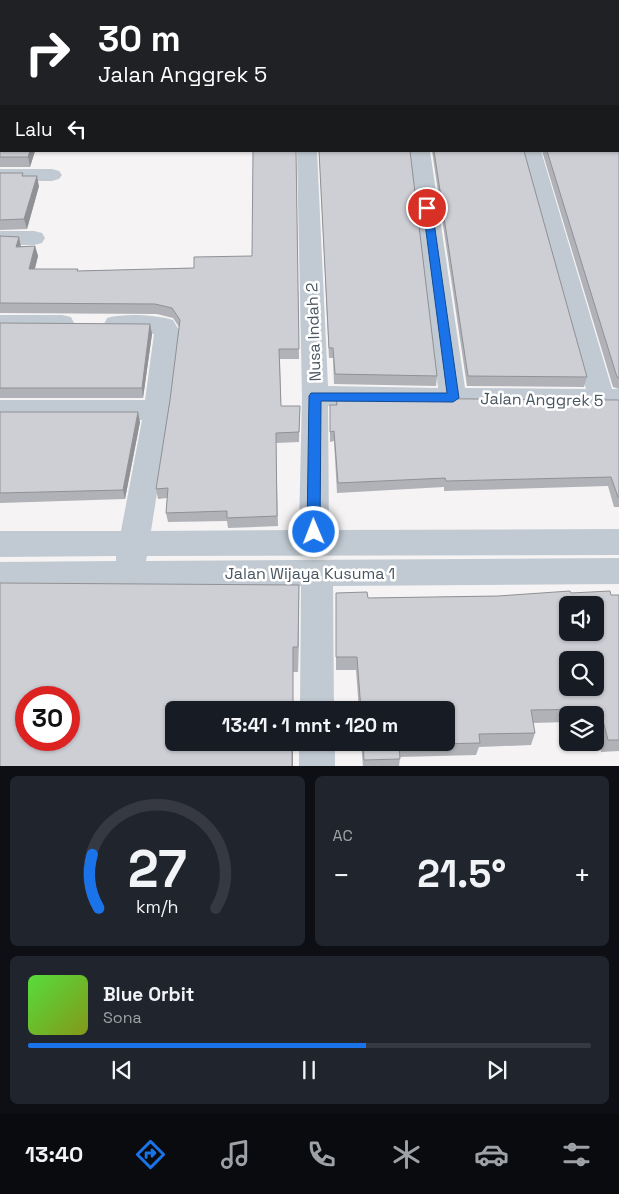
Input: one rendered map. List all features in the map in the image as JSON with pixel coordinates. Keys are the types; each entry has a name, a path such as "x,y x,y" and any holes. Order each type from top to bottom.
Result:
{"street":[{"name":"Nusa Indah 2","path":"307,152 315,396 317,701"},
{"path":"420,152 453,398"},
{"path":"531,152 610,399"},
{"path":"0,174 52,175"},
{"path":"0,238 34,238"},
{"path":"0,323 157,324 164,326 167,330 157,410 129,574"},
{"name":"Jalan Anggrek 5","path":"315,396 610,399"},
{"path":"0,410 157,410"},
{"name":"Jalan Wijaya Kusuma 1","path":"0,575 129,574 316,558 619,542"},
{"name":"Jalan Wijaya Kusuma 1","path":"0,544 134,544 316,558 619,571"},
{"path":"317,751 317,766"}],"building":[{"path":"0,152 30,152 28,157 0,157"},
{"path":"253,152 296,152 299,349 279,349 281,406 300,406 299,432 276,433 277,516 227,518 227,511 166,513 168,488 156,489 180,320 172,308 155,304 0,303 0,236 19,237 16,247 35,246 29,269 78,269 77,271 194,268 194,257 252,256"},
{"path":"319,152 410,152 437,376 335,374 333,348 329,348"},
{"path":"434,152 524,152 587,377 468,376"},
{"path":"547,152 619,152 619,378 617,377"},
{"path":"0,173 23,173 22,176 37,176 24,219 0,220"},
{"path":"0,323 150,324 142,388 0,388"},
{"path":"336,398 619,400 619,497 611,477 446,481 445,478 338,483 334,431 330,432 330,405 337,405"},
{"path":"0,412 138,412 123,490 0,493"},
{"path":"0,583 299,585 298,647 293,647 293,701 165,701 165,751 292,751 292,766 0,766"},
{"path":"570,591 571,593 610,591 611,595 619,595 619,740 608,740 604,724 604,706 559,706 559,710 531,710 535,733 479,734 480,743 455,744 455,701 360,701 357,657 336,657 336,593 367,592 368,598 498,596"},
{"path":"364,751 399,751 400,759 364,760"}],"route":[{"path":"314,532 315,396 453,398 427,208"}]}
